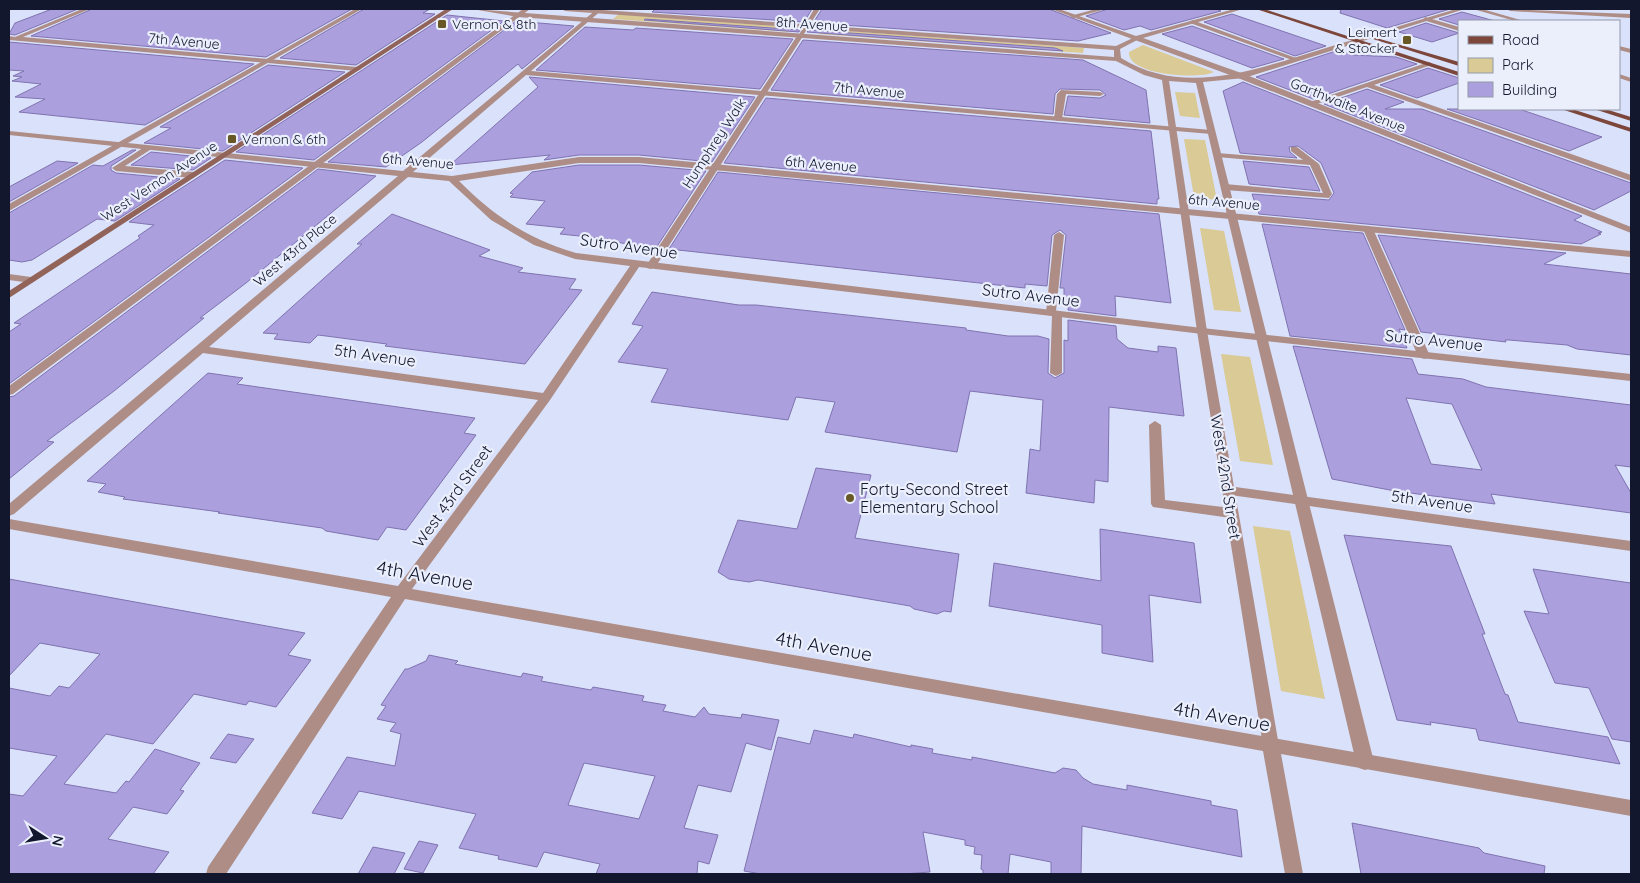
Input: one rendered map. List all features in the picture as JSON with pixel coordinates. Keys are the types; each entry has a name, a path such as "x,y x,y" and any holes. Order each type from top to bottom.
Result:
{"main road":[{"name":"West Vernon Avenue","path":"9,295 450,9"},
{"path":"1259,9 1458,74"},
{"path":"1355,31 1458,64"},
{"path":"1568,110 1631,130"},
{"path":"1601,110 1631,119"}],"street":[{"path":"11,39 87,9"},
{"path":"9,208 359,9"},
{"name":"8th Avenue","path":"475,9 518,15 1118,59"},
{"path":"9,392 527,9"},
{"name":"8th Avenue","path":"565,9 1117,48"},
{"path":"806,26 817,9"},
{"name":"Garthwaite Avenue","path":"1054,9 1241,76 1631,230"},
{"path":"1073,16 1103,9"},
{"path":"1240,9 1137,38 1117,48 1118,59 1136,70 1165,78 1199,81 1241,76 1462,9"},
{"path":"1476,9 1517,20"},
{"path":"1510,9 1631,16"},
{"path":"1605,9 1631,10"},
{"name":"West 43rd Place","path":"9,511 598,10"},
{"path":"1425,19 1458,29"},
{"path":"1192,22 1294,60"},
{"name":"Humphrey Walk","path":"651,266 806,26"},
{"name":"7th Avenue","path":"11,39 357,69"},
{"path":"1311,104 1429,64"},
{"name":"7th Avenue","path":"524,73 1211,132"},
{"name":"West 42nd Street","path":"1165,78 1231,513 1294,874"},
{"path":"1199,81 1261,338 1303,501 1365,762"},
{"path":"1368,85 1631,178"},
{"path":"1058,118 1061,94 1064,92 1100,94"},
{"name":"6th Avenue","path":"9,133 452,179 579,160 639,160 1631,254"},
{"path":"149,148 116,168 193,176"},
{"path":"1225,187 1326,196 1328,194 1313,163 1294,149"},
{"path":"1217,155 1313,163"},
{"name":"Sutro Avenue","path":"452,179 480,208 502,224 542,246 575,256 1261,338 1631,378"},
{"path":"1368,229 1424,356"},
{"path":"1056,373 1054,314 1059,236"},
{"name":"West 43rd Street","path":"215,874 402,592 546,397 636,264"},
{"path":"9,278 31,280"},
{"name":"5th Avenue","path":"200,349 546,397"},
{"path":"1155,425 1158,504 1231,513"},
{"name":"5th Avenue","path":"1228,491 1631,546"},
{"name":"4th Avenue","path":"9,524 1631,808"}],"green space":[{"path":"619,14 792,27 788,32 613,19"},
{"path":"821,29 1084,48 1083,53 818,34"},
{"path":"1143,45 1214,72 1180,75 1151,71 1131,60 1129,52"},
{"path":"1175,92 1195,93 1200,118 1180,116"},
{"path":"1184,139 1205,140 1217,200 1194,197"},
{"path":"1200,228 1224,231 1241,312 1214,310"},
{"path":"1221,354 1250,357 1273,465 1240,461"},
{"path":"1253,526 1290,531 1325,699 1281,691"}],"building":[{"path":"52,9 78,9 15,35 9,34 15,23"},
{"path":"92,9 352,9 266,57 31,36"},
{"path":"364,9 430,9 423,13 435,14 356,65 280,58"},
{"path":"655,9 812,9 804,22 652,12"},
{"path":"822,9 1049,9 1111,33 1078,41 813,23"},
{"path":"1108,9 1216,9 1221,11 1151,30 1140,26 1124,30 1086,16"},
{"path":"1341,9 1450,9 1387,28 1340,13"},
{"path":"1462,12 1491,20 1458,20 1458,25 1439,19"},
{"path":"1232,14 1326,46 1295,56 1204,22"},
{"path":"447,15 504,21 314,160 236,152"},
{"path":"645,19 800,30 799,32"},
{"path":"516,21 574,26 522,69 518,64 422,142 386,167 328,162"},
{"path":"1426,23 1458,33 1432,42 1399,32"},
{"path":"1192,26 1284,59 1252,68 1162,34"},
{"path":"585,27 633,30 636,28 793,39 760,89 536,70"},
{"path":"809,30 1055,48 1063,51 807,32"},
{"path":"803,40 1083,60 1146,90 1150,123 1064,115 1068,96 1100,98 1106,95 1100,90 1060,89 1055,94 1053,114 771,90"},
{"path":"9,42 254,64 145,125 19,112 45,99 15,97 41,84 12,81 22,77 13,76 24,71 9,70"},
{"path":"1339,50 1353,55 1396,57 1417,64 1313,99 1256,77"},
{"path":"268,65 345,72 223,151 144,143 171,128 160,127"},
{"path":"1428,68 1458,78 1458,83 1417,98 1380,85"},
{"path":"529,77 755,97 712,162 639,155 579,155 544,160 550,155 450,165 538,87"},
{"path":"1243,82 1582,216 1574,220 1602,232 1581,244 1259,214 1252,194 1329,200 1334,193 1321,163 1298,146 1289,147 1290,152 1297,158 1240,153 1223,91"},
{"path":"1367,89 1404,102 1385,109 1422,109 1631,183 1631,191 1594,210 1324,104"},
{"path":"766,98 1151,131 1159,199 1157,199 1157,204 724,163"},
{"path":"1447,109 1522,110 1602,137 1569,151"},
{"path":"132,150 136,150 111,166 111,170 116,173 180,179 115,221 97,219 32,260 22,262 9,260 9,213 93,165 103,166"},
{"path":"151,152 211,158 193,170 131,165"},
{"path":"225,160 303,168 9,384 9,332 21,324 14,323 140,238 138,236 154,225 129,222"},
{"path":"57,161 78,163 9,202 9,187"},
{"path":"1243,161 1309,167 1320,191 1249,184"},
{"path":"579,165 639,165 706,171 656,248 608,241 609,239 560,234 565,228 526,224 545,201 510,197 513,194 510,193 532,172"},
{"path":"318,169 376,176 246,283 200,318 204,318 114,391 47,441 54,442 9,479 9,397 14,396"},
{"path":"718,172 1159,214 1171,303 1115,296 1116,316 1068,310 1069,300 1064,299 1064,288 1060,288 1066,235 1060,230 1052,235 1047,286 1025,284 1025,288 669,249"},
{"path":"392,214 490,250 479,256 523,268 518,272 576,279 569,289 582,290 525,364 385,346 387,344 318,335 310,343 274,339 278,334 263,333 362,244 357,244"},
{"path":"1262,224 1363,233 1405,330 1399,329 1407,348 1290,336"},
{"path":"1378,235 1566,253 1544,264 1631,274 1631,355 1577,349 1567,345 1505,340 1506,342 1421,332"},
{"path":"652,292 739,305 756,305 966,328 966,330 1008,336 1038,336 1049,339 1048,373 1055,378 1064,373 1064,340 1068,341 1068,320 1116,326 1117,339 1128,348 1158,352 1158,346 1176,348 1184,416 1109,407 1108,482 1095,480 1094,503 1026,493 1030,449 1040,451 1043,400 970,391 957,452 825,432 835,402 796,397 788,420 651,402 668,369 618,362 643,326 632,324"},
{"path":"1293,346 1412,359 1418,374 1463,379 1486,387 1631,405 1631,467 1615,465 1631,493 1631,513 1491,494 1495,504 1395,491 1332,479","holes":["1406,398 1452,404 1482,470 1431,464"]},
{"path":"208,373 243,378 237,384 475,418 464,433 476,435 406,530 387,527 378,540 326,531 322,528 123,499 125,497 98,492 106,484 87,481"},
{"path":"816,468 871,475 855,538 959,554 951,612 944,611 937,614 914,609 910,606 758,580 749,582 729,579 718,572 738,520 797,529"},
{"path":"1100,529 1194,543 1201,603 1149,595 1153,662 1102,653 1102,625 989,606 994,563 1101,581"},
{"path":"1344,535 1451,546 1485,634 1482,634 1518,722 1608,737 1620,764 1479,740 1476,729 1430,722 1431,725 1397,720"},
{"path":"1533,569 1631,583 1631,742 1612,739 1589,688 1555,683 1524,611 1549,614"},
{"path":"9,579 305,633 288,655 311,660 276,707 249,701 246,705 194,694 153,744 106,734 64,784 116,793 126,781 129,782 155,749 200,763 180,790 184,791 167,814 133,807 108,839 169,852 153,874 9,874 9,794 23,796 57,756 9,748 9,688 50,696 59,686 69,688 100,654 40,643 9,676"},
{"path":"429,655 458,661 455,664 521,677 523,673 543,677 541,681 591,690 593,687 644,696 642,701 666,705 663,711 695,717 704,707 709,714 741,718 742,714 779,720 771,750 746,743 731,792 698,785 684,828 718,835 709,864 698,861 697,874 596,874 600,864 544,852 537,867 498,859 499,856 459,848 476,814 359,791 342,819 312,813 347,757 395,766 401,734 390,731 396,723 377,719 386,706 381,705 405,669 426,661","holes":["584,763 655,776 639,819 568,805"]},
{"path":"814,730 853,738 854,734 911,747 911,745 933,749 932,753 972,760 972,757 1055,773 1063,768 1076,770 1083,778 1093,784 1127,790 1127,785 1211,801 1211,805 1237,810 1242,857 1082,826 1081,874 1051,874 1051,862 1010,854 1008,874 983,874 981,869 982,855 974,854 975,847 965,845 965,840 923,832 930,872 903,874 761,874 744,871 778,737 810,744"},
{"path":"228,734 254,739 236,763 210,758"},
{"path":"1352,823 1479,848 1484,853 1545,866 1544,874 1361,874"},
{"path":"419,841 438,845 423,873 404,869"},
{"path":"373,847 405,853 394,874 358,874"}],"place":[{"name":"Vernon & 8th","path":"442,24"},
{"name":"Leimert & Stocker","path":"1407,40"},
{"name":"Vernon & 6th","path":"232,139"},
{"name":"Forty-Second Street Elementary School","path":"850,498"}]}
